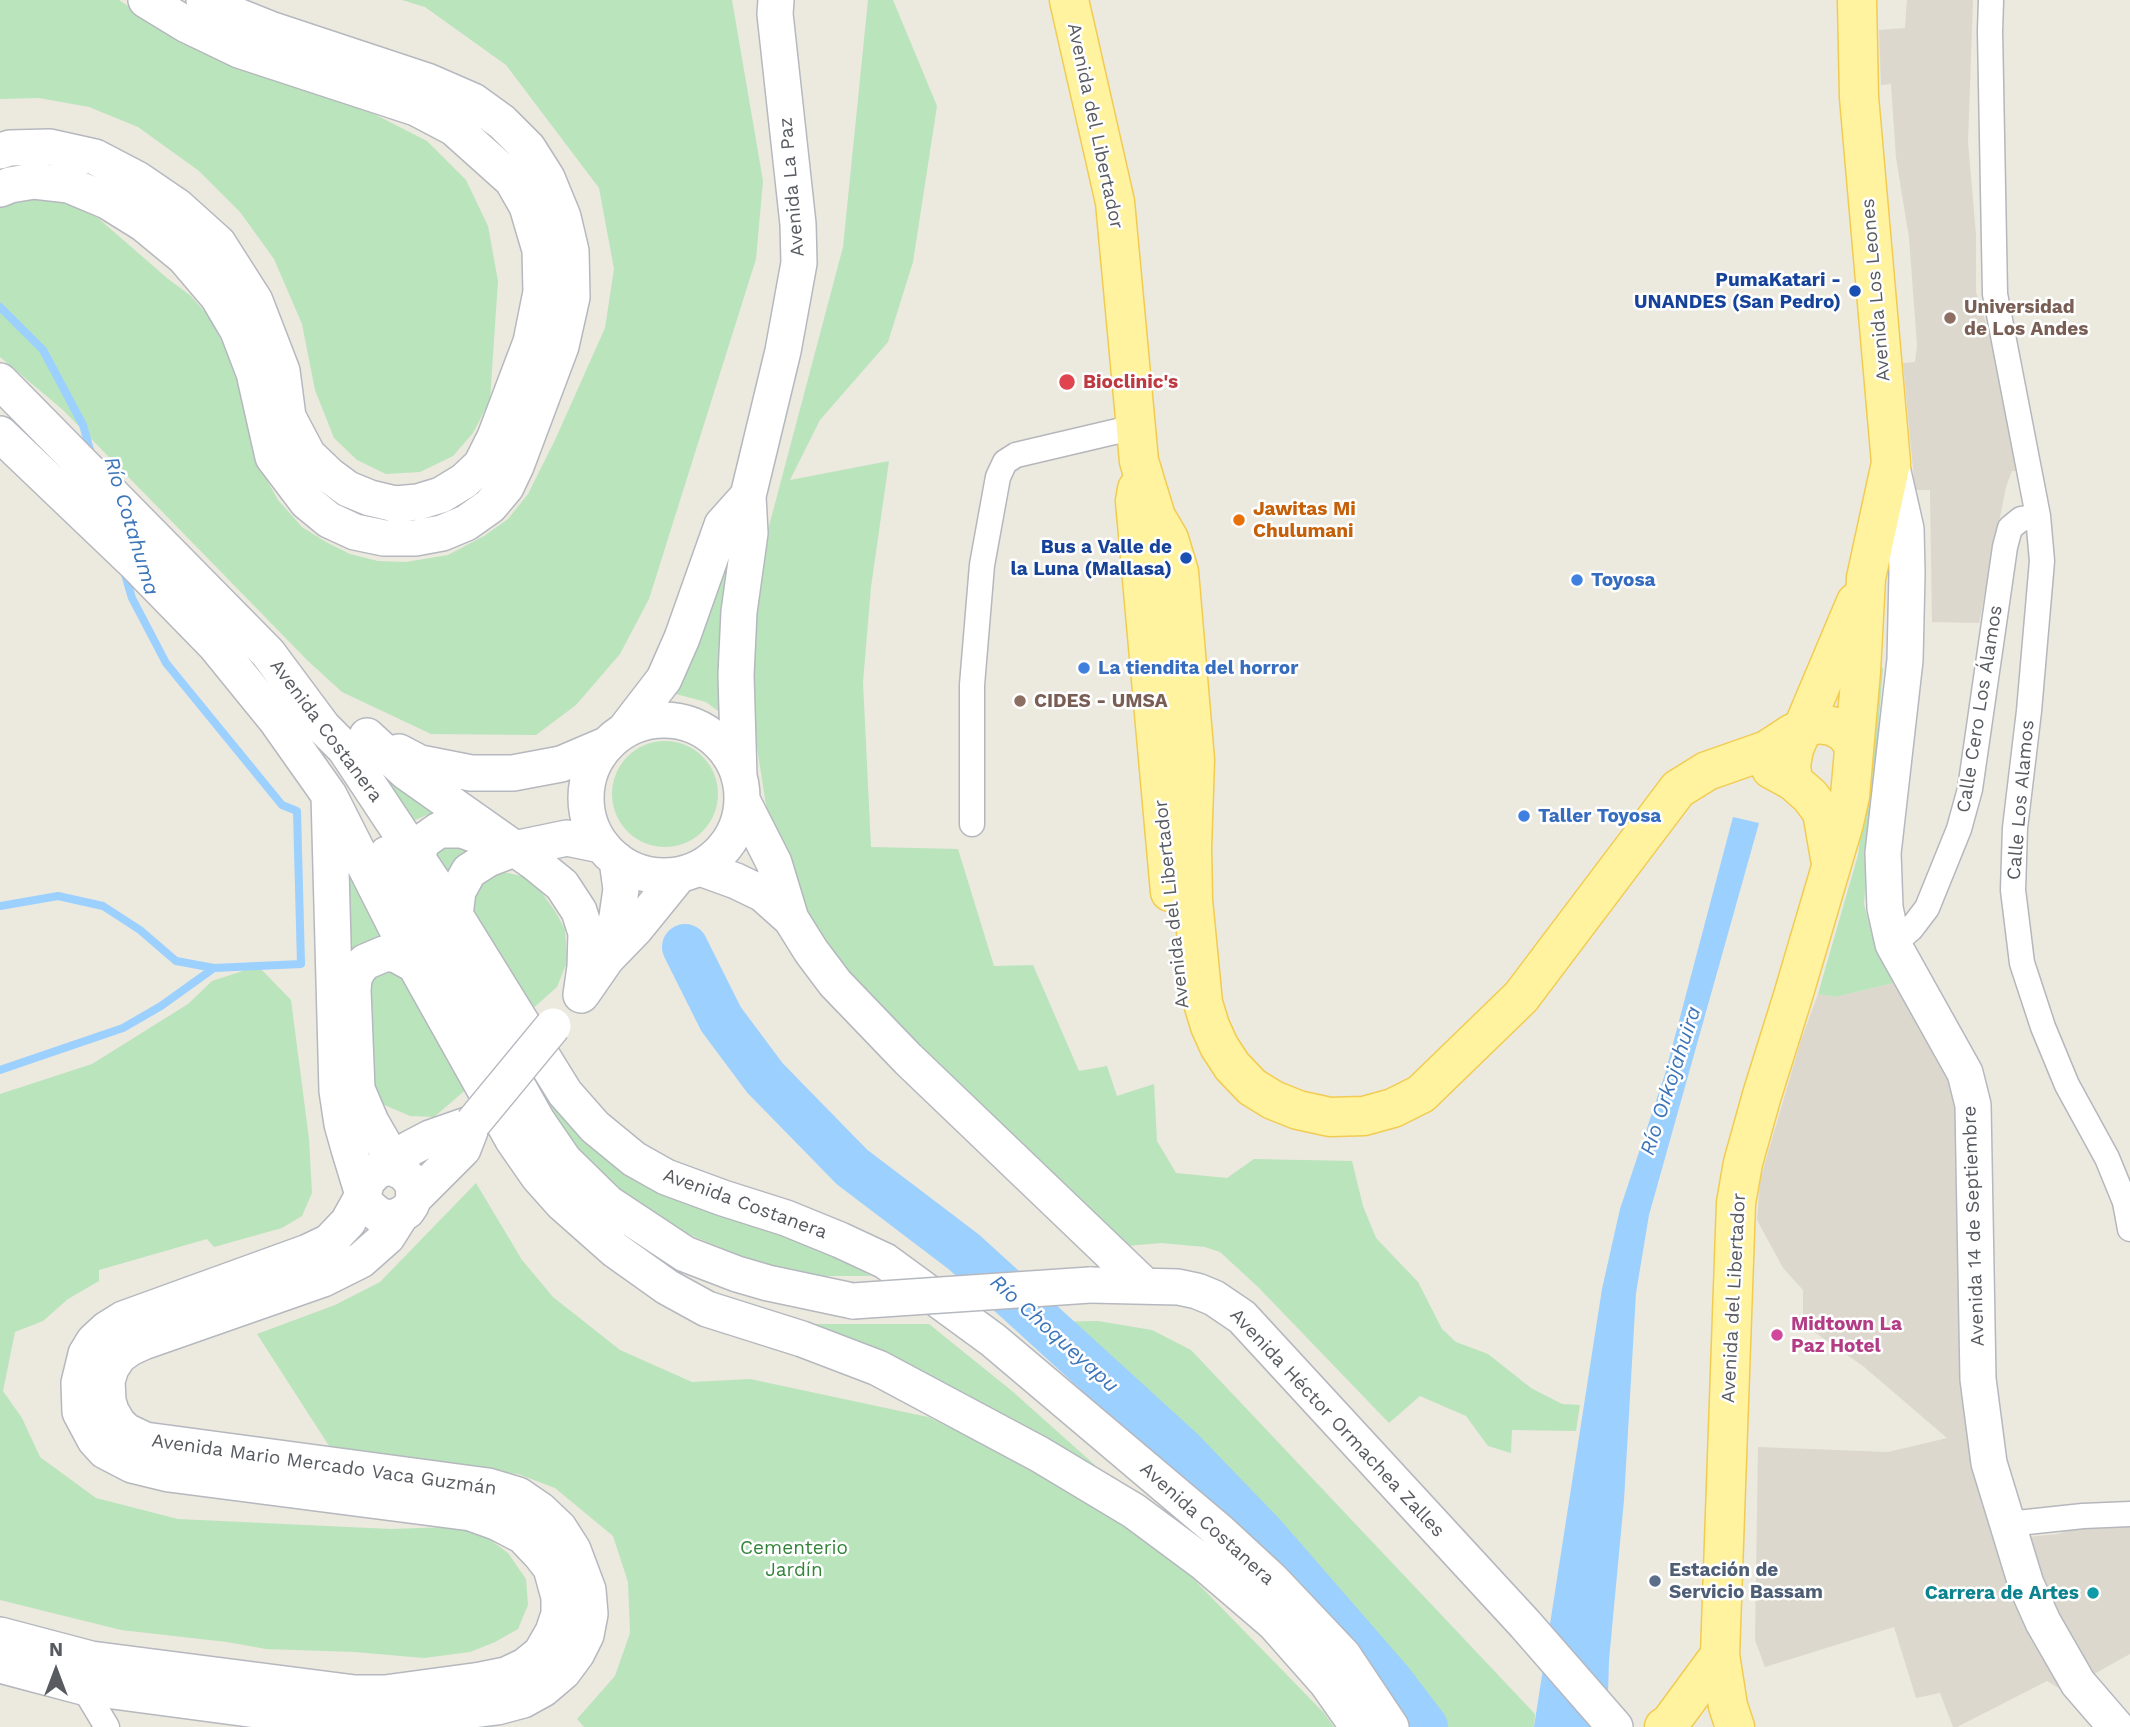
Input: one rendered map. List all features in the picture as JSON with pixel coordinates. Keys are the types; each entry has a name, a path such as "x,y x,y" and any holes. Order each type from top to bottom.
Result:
{"main road":[{"path":"5,149 50,147 95,157 137,179 178,207 218,243 255,301 282,371 288,417 308,455 348,489 395,504 418,502 440,495 464,481 481,465 495,437 531,342 541,292 540,250 527,206 512,180 454,128 416,108 239,50 187,25 146,0"},
{"path":"5,187 34,181 69,185 107,201 144,224 184,257 218,297 238,331 254,373 273,457 306,502 329,520 355,532 384,538 415,538 442,533 466,523 490,506 506,486 516,466 561,346 572,297 571,251 563,216 547,178 528,148 502,122 473,101 427,81 270,29 204,0"},
{"name":"Avenida La Paz","path":"741,788 736,676 739,612 750,533 748,496 783,351 799,263 798,224 775,13 776,0"},
{"name":"Avenida del Libertador","path":"1069,0 1115,202 1137,444 1135,501 1181,1013 1193,1046 1216,1087 1242,1111 1283,1132 1328,1141 1366,1141 1403,1131 1428,1119 1459,1093 1490,1052 1516,1002 1678,789 1707,771 1767,750 1804,727"},
{"name":"Avenida Los Leones","path":"1854,746 1866,578 1891,463 1859,97 1857,0"},
{"name":"Avenida Costanera","path":"0,381 268,653 323,727 345,750 455,915 565,1093 595,1127 634,1159 666,1177 786,1217 885,1261 993,1340 1219,1531 1272,1580 1343,1655 1391,1727"},
{"name":"Avenida Costanera","path":"0,435 134,562 215,645 276,720 329,795 415,965 513,1140 538,1176 563,1204 615,1250 667,1287 707,1310 802,1339 878,1368 1027,1448 1135,1511 1204,1563 1274,1623 1327,1683 1358,1727"},
{"name":"Avenida 14 de Septiembre","path":"1891,463 1906,529 1907,573 1905,660 1883,853 1885,908 1893,944 1965,1073 1973,1105 1978,1379 1989,1463 2026,1584 2039,1613 2078,1683 2116,1727"},
{"name":"Avenida La Paz","path":"616,738 664,679 682,638 722,525 748,496"},
{"name":"Avenida Los Leones","path":"1793,781 1791,765 1794,749 1866,578"},
{"path":"302,699 420,763 471,773 513,773 561,764 646,722 670,721 693,726 713,738 730,755 741,788 774,863 790,919"},
{"path":"1804,727 1817,724 1832,726 1845,733 1854,746"},
{"path":"323,727 331,759 410,893 538,1122 564,1160 607,1203 685,1254 768,1283 853,1301"},
{"path":"367,736 406,772 562,885 579,911 586,933 581,995"},
{"path":"609,852 591,826 586,804 587,783 595,762 616,738"},
{"name":"Avenida del Libertador","path":"1735,1727 1728,1706 1720,1655 1736,1203 1743,1163 1762,1095 1831,871 1850,796 1854,746"},
{"path":"1734,762 1771,769 1793,781 1810,796 1822,812 1831,871"},
{"path":"455,915 458,891 470,871 488,859 514,849 567,838 609,852 636,871 657,876 689,871 717,856 730,840 739,821 741,788"},
{"path":"329,795 337,1091 342,1124 367,1205 380,1216 394,1218 407,1207 413,1184 404,1173 391,1167"},
{"path":"410,893 411,876 422,842 439,830 462,830 514,849"},
{"name":"Avenida Mario Mercado Vaca Guzmán","path":"607,957 621,889 609,852"},
{"path":"689,871 736,881 763,894 790,919 835,983 908,1059 1144,1285"},
{"name":"Avenida Mario Mercado Vaca Guzmán","path":"0,1665 87,1673 325,1719 354,1714 403,1718 497,1707 523,1700 543,1689 563,1672 586,1635 575,1614 559,1597 551,1568 523,1536 496,1522 402,1489 169,1474 132,1465 105,1451 95,1440 80,1412 93,1393 107,1381 111,1368 120,1356 143,1342 155,1322 306,1269 361,1260 387,1237 407,1207 463,1149 473,1123 581,995 607,957 689,871"},
{"path":"391,1167 386,1148 371,1122 358,1088 354,979 365,962 384,954 395,954 415,965"},
{"path":"371,1122 386,1132 405,1137 430,1138"},
{"path":"363,1195 372,1175 378,1170 391,1167 409,1149 430,1138 473,1123"},
{"name":"Avenida Mario Mercado Vaca Guzmán","path":"306,1269 348,1222 363,1195"},
{"name":"Avenida Héctor Ormachea Zalles","path":"853,1301 1090,1285 1144,1285 1197,1291 1222,1303 1242,1317 1525,1624 1615,1727"},
{"path":"667,1287 713,1293 750,1304 802,1312 853,1301"},
{"name":"Avenida Mario Mercado Vaca Guzmán","path":"0,1635 87,1673"},
{"path":"1664,1727 1670,1723 1720,1655"}],"street":[{"name":"Calle Los Alamos","path":"1992,0 1990,32 1995,293 2038,516 2042,561 2029,711 2015,828 2013,890 2022,963 2043,1027 2067,1085 2107,1158 2125,1202 2130,1229"},
{"path":"972,824 972,685 982,565 998,477 1005,462 1016,455 1137,444"},
{"name":"Calle Cero Los Álamos","path":"1893,944 1911,929 1927,908 1959,829 1970,789 2010,528 2021,519 2038,516"},
{"path":"2009,1527 2083,1516 2130,1514"},
{"path":"87,1673 101,1725"}],"shaded area":[{"name":"Universidad de Los Andes","path":"1907,0 1973,0 1968,142 1976,235 1976,292 1997,358 2020,471 2012,471 2006,487 1979,623 1932,622 1930,490 1915,490 1903,363 1915,362 1917,345 1909,238 1896,158 1891,84 1881,85 1879,30 1905,28"},
{"path":"1898,982 1948,1078 1954,1105 1958,1137 1960,1365 2028,1537 2057,1534 2108,1518 2130,1518 2130,1654 2078,1683 2067,1693 2047,1681 1957,1727 1953,1727 1940,1693 1916,1698 1894,1627 1765,1667 1755,1640 1758,1447 1888,1452 1947,1438 1863,1366 1803,1324 1803,1290 1783,1268 1757,1220 1760,1180 1801,1040 1818,994 1835,997"}],"green space":[{"path":"0,0 119,0 183,44 376,115 427,141 466,180 488,226 498,281 490,400 473,433 453,456 420,472 386,474 357,460 334,438 315,390 302,324 274,259 240,212 199,171 138,127 89,107 39,98 0,99"},
{"path":"402,0 732,0 763,181 756,259 649,599 620,654 576,705 536,735 431,734 342,692 307,660 63,410 0,357 0,206 18,199 62,201 98,218 191,296 209,317 226,350 237,381 263,473 278,500 302,527 350,554 378,561 406,562 448,555 484,536 508,519 528,494 605,328 614,269 599,188 506,65 425,7"},
{"path":"868,0 893,0 937,106 913,262 888,342 820,420 790,480 889,461 871,587 863,682 871,847 958,849 994,966 1033,965 1079,1071 1107,1066 1117,1096 1154,1084 1157,1141 1176,1173 1227,1178 1254,1159 1352,1161 1363,1206 1376,1238 1418,1282 1442,1329 1456,1342 1488,1354 1531,1388 1562,1404 1580,1405 1576,1431 1512,1430 1511,1453 1488,1446 1466,1416 1420,1396 1389,1423 1258,1287 1220,1252 1205,1247 1161,1243 1127,1246 848,978 804,909 769,824 755,735 749,654 760,560 843,247"},
{"path":"736,530 722,714 706,702 676,694"},
{"path":"1880,668 1883,668 1864,904 1872,935 1898,982 1835,997 1818,994 1858,855"},
{"path":"665,741 685,745 703,756 714,774 718,794 714,814 703,832 685,843 665,847 645,843 627,832 616,814 612,794 616,774 627,756 645,745"},
{"path":"360,748 443,811 410,822"},
{"path":"335,840 389,941 342,969"},
{"path":"444,841 471,850 449,870 446,879 429,854"},
{"path":"504,872 525,877 542,893 565,929 567,962 557,987 530,1011 471,916 473,889 485,876"},
{"path":"258,966 291,1000 309,1139 312,1193 302,1216 282,1228 214,1247 207,1239 99,1270 99,1281 68,1299 43,1321 15,1332 3,1391 22,1418 40,1457 96,1498 178,1519 391,1529 449,1527 481,1533 508,1553 526,1579 528,1605 518,1629 470,1652 424,1658 266,1649 121,1630 0,1600 0,1094 92,1064 188,1004 212,981"},
{"path":"391,971 405,978 469,1087 434,1117 410,1116 380,1103 370,1079 370,984 379,972"},
{"path":"504,1034 515,1035 556,1101 871,1276 815,1276 753,1261 664,1224 615,1188 571,1141"},
{"name":"Cementerio Jardín","path":"476,1183 522,1260 553,1297 620,1350 692,1382 750,1379 928,1417 1072,1486 1174,1559 1324,1713 1334,1727 584,1727 577,1719 615,1676 630,1633 628,1582 613,1536 555,1488 518,1474 333,1452 257,1334 335,1305 380,1282"},
{"path":"1098,1321 1152,1330 1191,1350 1535,1714 1534,1727 1419,1727 1374,1663 1191,1453 1042,1322"},
{"path":"805,1324 929,1324 1012,1391 1136,1505"}],"water":[{"name":"Río Orkojahuira","path":"1733,817 1759,823 1649,1215 1636,1293 1624,1500 1609,1660 1607,1727 1534,1727 1602,1289 1620,1209 1665,1074"}],"waterway":[{"name":"Río Cotahuma","path":"0,307 43,350 83,425 92,457"},
{"path":"0,1070 123,1028 161,1006 214,968 301,964 297,811 282,805 166,663 132,598 124,571"},
{"path":"0,906 58,896 103,906 140,930 176,961 214,968"},
{"name":"Río Choqueyapu","path":"685,947 721,1019 765,1078 852,1167 964,1252 1181,1450 1264,1536 1390,1681 1425,1727"}],"place":[{"name":"PumaKatari - UNANDES (San Pedro)","path":"1855,291"},
{"name":"Universidad de Los Andes","path":"1950,318"},
{"name":"Bioclinic's","path":"1067,382"},
{"name":"Jawitas Mi Chulumani","path":"1239,520"},
{"name":"Bus a Valle de la Luna (Mallasa)","path":"1186,558"},
{"name":"Toyosa","path":"1577,580"},
{"name":"La tiendita del horror","path":"1084,668"},
{"name":"CIDES - UMSA","path":"1020,701"},
{"name":"Taller Toyosa","path":"1524,816"},
{"name":"Midtown La Paz Hotel","path":"1777,1335"},
{"name":"Estación de Servicio Bassam","path":"1655,1581"},
{"name":"Carrera de Artes","path":"2093,1593"}]}
